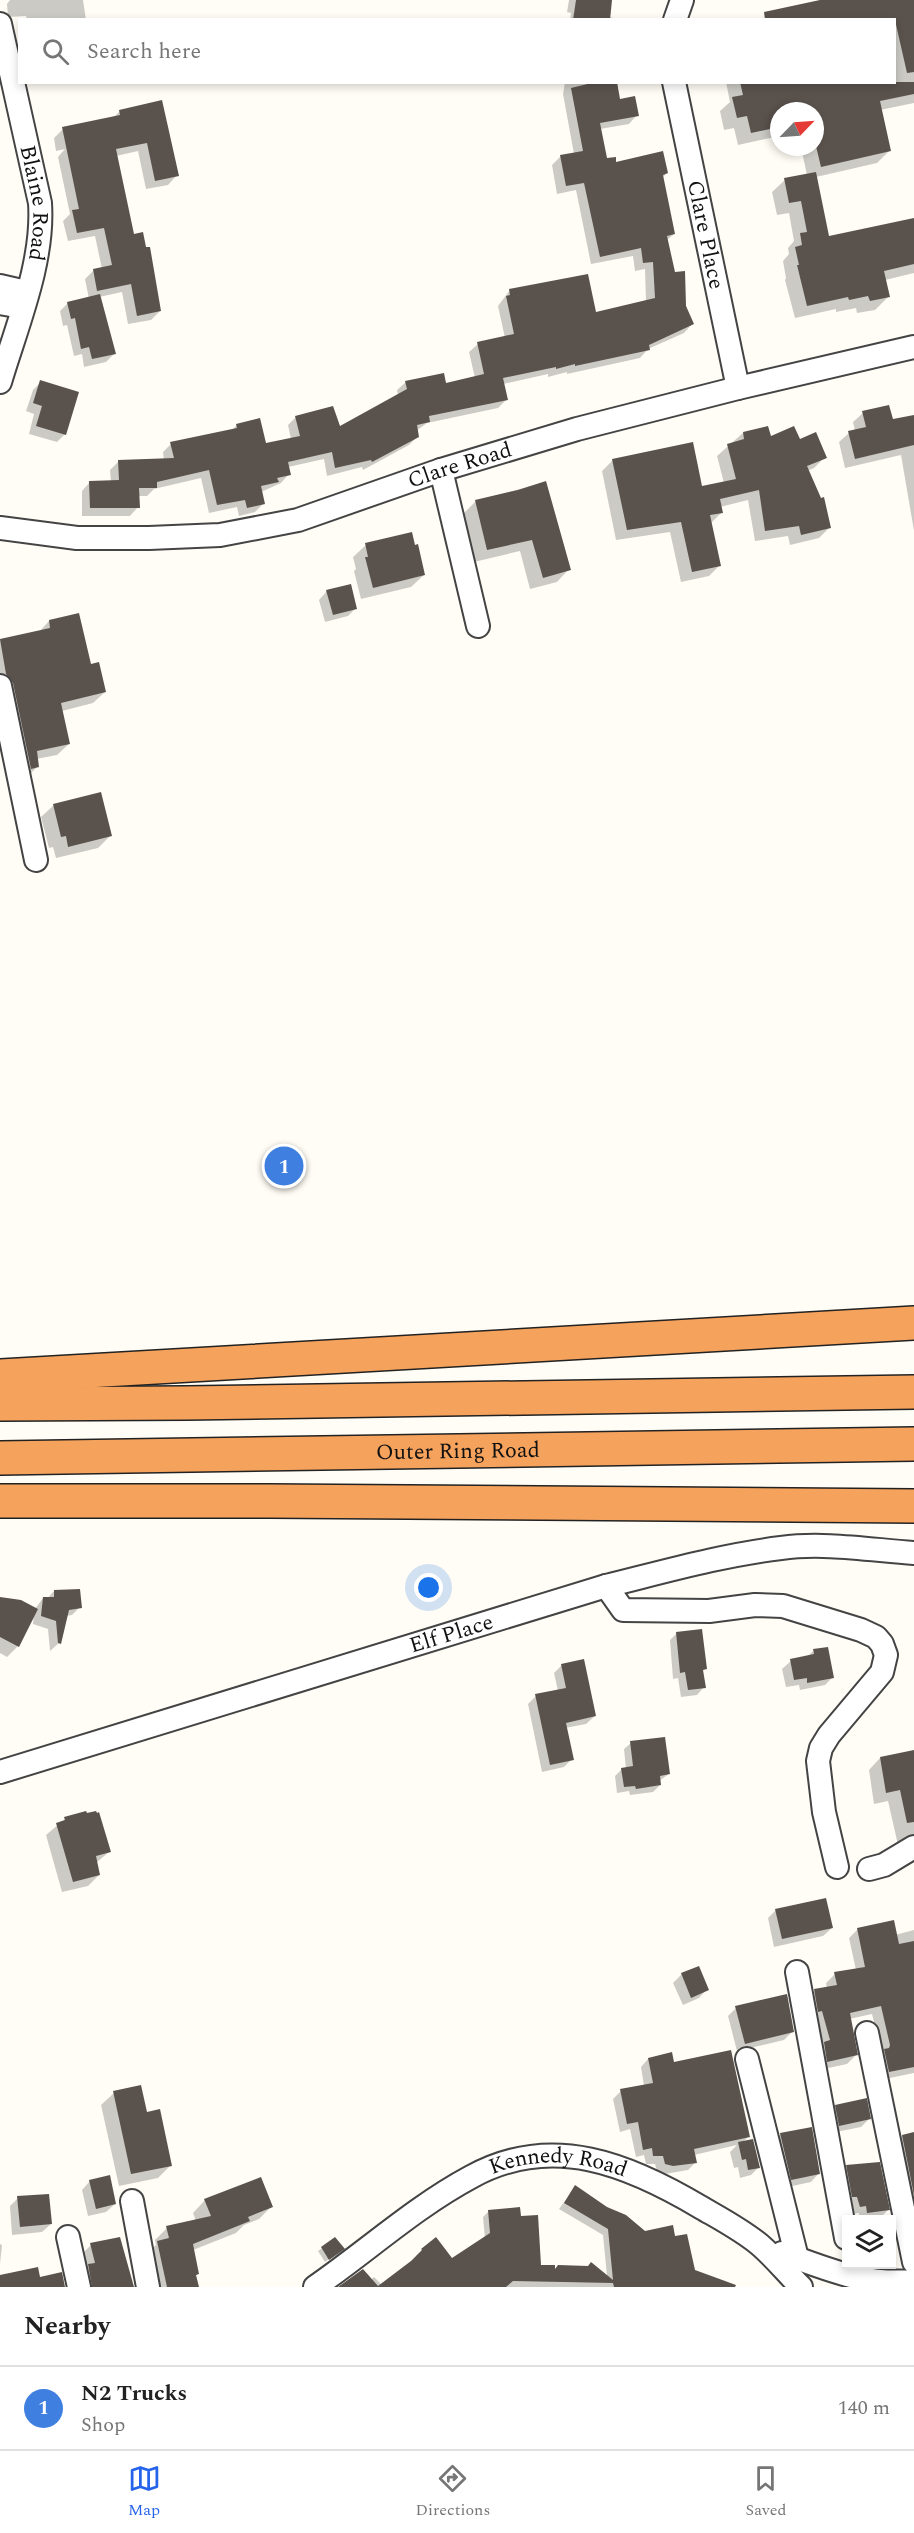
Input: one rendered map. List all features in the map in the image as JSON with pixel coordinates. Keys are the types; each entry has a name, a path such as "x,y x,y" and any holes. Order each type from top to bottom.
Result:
{"highway":[{"path":"0,1376 914,1323"},
{"path":"0,1404 914,1392"},
{"name":"Outer Ring Road","path":"0,1458 914,1444"},
{"path":"0,1501 268,1500 914,1506"}],"street":[{"path":"676,18 682,0"},
{"name":"Blaine Road","path":"0,24 40,203 42,230 37,256 16,301 0,382"},
{"name":"Clare Place","path":"674,84 738,388"},
{"path":"0,286 16,301"},
{"name":"Clare Road","path":"0,528 78,538 149,538 220,535 298,520 441,471 577,429 914,347"},
{"path":"441,471 478,626"},
{"path":"0,686 36,860"},
{"name":"Elf Place","path":"0,1772 606,1586 694,1564 782,1547 822,1547 914,1553"},
{"path":"606,1586 623,1610 710,1611 754,1605 783,1606 861,1630 876,1637 882,1644 885,1655 882,1672 829,1735 821,1748 818,1761 824,1812 837,1868"},
{"path":"869,1869 884,1865 914,1847"},
{"path":"797,1972 842,2216"},
{"path":"867,2033 914,2262"},
{"path":"747,2059 797,2258"},
{"name":"Kennedy Road","path":"315,2287 424,2206 472,2176 500,2164 560,2155 606,2161 662,2184 759,2244 801,2287"},
{"path":"132,2201 148,2287"},
{"path":"68,2237 79,2287"},
{"path":"759,2244 797,2258 849,2270 863,2280 888,2283 914,2281"}],"building":[{"path":"576,0 612,0 610,18 573,18"},
{"path":"820,0 914,0 914,72 907,73 896,18 765,18 764,12"},
{"path":"914,82 914,94 880,101 891,151 821,167 818,156 824,156 824,102 770,102 770,129 751,133 747,116 737,118 732,97 743,95 740,84"},
{"path":"588,84 617,84 620,99 635,96 639,116 600,123 607,158 616,157 616,162 663,151 668,173 663,175 675,234 667,236 675,272 685,271 686,306 694,324 649,345 650,350 503,378 508,400 429,416 430,422 417,425 419,437 372,462 371,460 335,468 332,452 288,462 291,475 277,478 279,482 261,486 265,504 247,508 245,500 217,505 209,470 157,482 157,488 139,488 140,508 90,508 89,481 119,480 118,460 174,458 170,442 237,428 236,424 260,418 266,443 300,436 295,416 333,406 340,426 407,389 405,381 444,373 446,383 484,374 477,342 514,334 506,296 510,295 509,289 588,274 596,312 655,298 653,262 643,263 641,248 600,257 584,183 566,186 560,155 583,151 571,88"},
{"path":"162,100 179,176 155,181 147,143 116,149 134,234 143,232 146,247 150,247 161,311 137,316 131,284 97,291 93,269 112,265 104,228 77,233 72,210 79,209 62,127 120,115 119,110"},
{"path":"816,172 829,236 914,218 914,264 884,271 890,297 870,301 868,296 849,300 848,297 807,306 795,247 802,245 800,233 807,232 801,201 789,203 784,178"},
{"path":"100,294 116,354 92,359 89,347 81,349 75,318 71,319 67,302"},
{"path":"40,380 79,392 66,435 36,426 42,406 33,403"},
{"path":"889,405 893,419 914,415 914,445 855,459 848,431 866,427 862,411"},
{"path":"768,426 771,436 794,426 800,439 816,432 827,458 807,466 821,498 824,497 831,528 801,535 799,526 765,531 759,490 720,499 723,513 710,515 721,566 692,572 681,522 627,530 612,459 693,442 702,486 736,479 727,444 744,439 743,432"},
{"path":"546,481 571,570 543,578 532,540 487,550 475,500"},
{"path":"412,532 415,545 418,544 425,575 373,588 365,557 368,557 365,543"},
{"path":"351,584 357,609 333,615 326,590"},
{"path":"79,613 91,664 99,662 106,692 61,703 70,744 37,751 39,767 31,769 13,683 6,674 0,639 50,628 49,620"},
{"path":"101,792 112,836 68,847 66,836 61,837 53,804"},
{"path":"80,1589 82,1608 69,1610 61,1644 58,1643 56,1621 41,1616 43,1597 54,1597 54,1590"},
{"path":"0,1597 21,1600 38,1609 19,1647 0,1637"},
{"path":"702,1629 707,1669 703,1670 706,1688 688,1690 685,1672 680,1673 676,1632"},
{"path":"828,1647 834,1678 807,1683 807,1678 794,1680 790,1659 814,1654 813,1649"},
{"path":"584,1659 596,1716 566,1723 574,1760 550,1765 535,1694 566,1688 561,1664"},
{"path":"665,1737 670,1774 660,1776 661,1785 636,1789 635,1786 624,1787 621,1768 633,1766 630,1741"},
{"path":"914,1750 914,1822 907,1823 900,1790 886,1793 880,1757"},
{"path":"86,1811 87,1813 99,1812 111,1852 96,1856 100,1875 73,1882 56,1823 65,1820 64,1817"},
{"path":"826,1898 833,1928 782,1939 775,1909"},
{"path":"894,1920 899,1944 914,1941 914,2067 889,2072 884,2049 889,2048 890,2045 881,2006 850,2013 858,2055 827,2062 824,2042 830,2040 822,2011 818,2012 814,1989 837,1985 834,1972 865,1967 857,1928"},
{"path":"699,1966 709,1990 691,1998 681,1973"},
{"path":"787,1994 794,2032 745,2044 735,2006"},
{"path":"731,2050 750,2137 694,2149 697,2163 673,2166 665,2164 663,2156 653,2156 652,2148 643,2150 638,2122 627,2124 620,2089 653,2083 648,2058 672,2052 674,2062"},
{"path":"141,2085 147,2112 160,2109 172,2166 131,2174 113,2091"},
{"path":"867,2098 871,2119 839,2126 835,2105"},
{"path":"812,2127 820,2174 791,2180 780,2133"},
{"path":"914,2132 914,2195 902,2135"},
{"path":"753,2139 760,2168 748,2170 746,2159 742,2160 738,2142"},
{"path":"880,2162 890,2210 867,2213 866,2206 860,2207 857,2197 852,2197 846,2165"},
{"path":"110,2175 116,2204 96,2209 89,2180"},
{"path":"261,2177 273,2207 248,2217 250,2221 193,2244 199,2287 167,2287 157,2241 169,2238 166,2226 211,2216 204,2199"},
{"path":"575,2185 607,2207 626,2215 645,2231 673,2225 675,2236 687,2234 695,2270 736,2285 735,2287 614,2287 613,2283 513,2281 506,2287 338,2287 363,2269 378,2286 411,2261 436,2237 452,2258 490,2233 488,2210 520,2207 521,2216 538,2215 541,2265 555,2265 555,2269 558,2265 588,2266 591,2262 613,2280 608,2229 564,2203"},
{"path":"49,2194 52,2224 20,2227 17,2196"},
{"path":"120,2237 134,2287 92,2287 88,2264 95,2263 90,2243"},
{"path":"335,2237 345,2249 329,2260 321,2247"},
{"path":"38,2267 40,2277 62,2272 65,2287 0,2287 0,2275"}],"place":[{"name":"N2 Trucks","path":"284,1166"}]}
